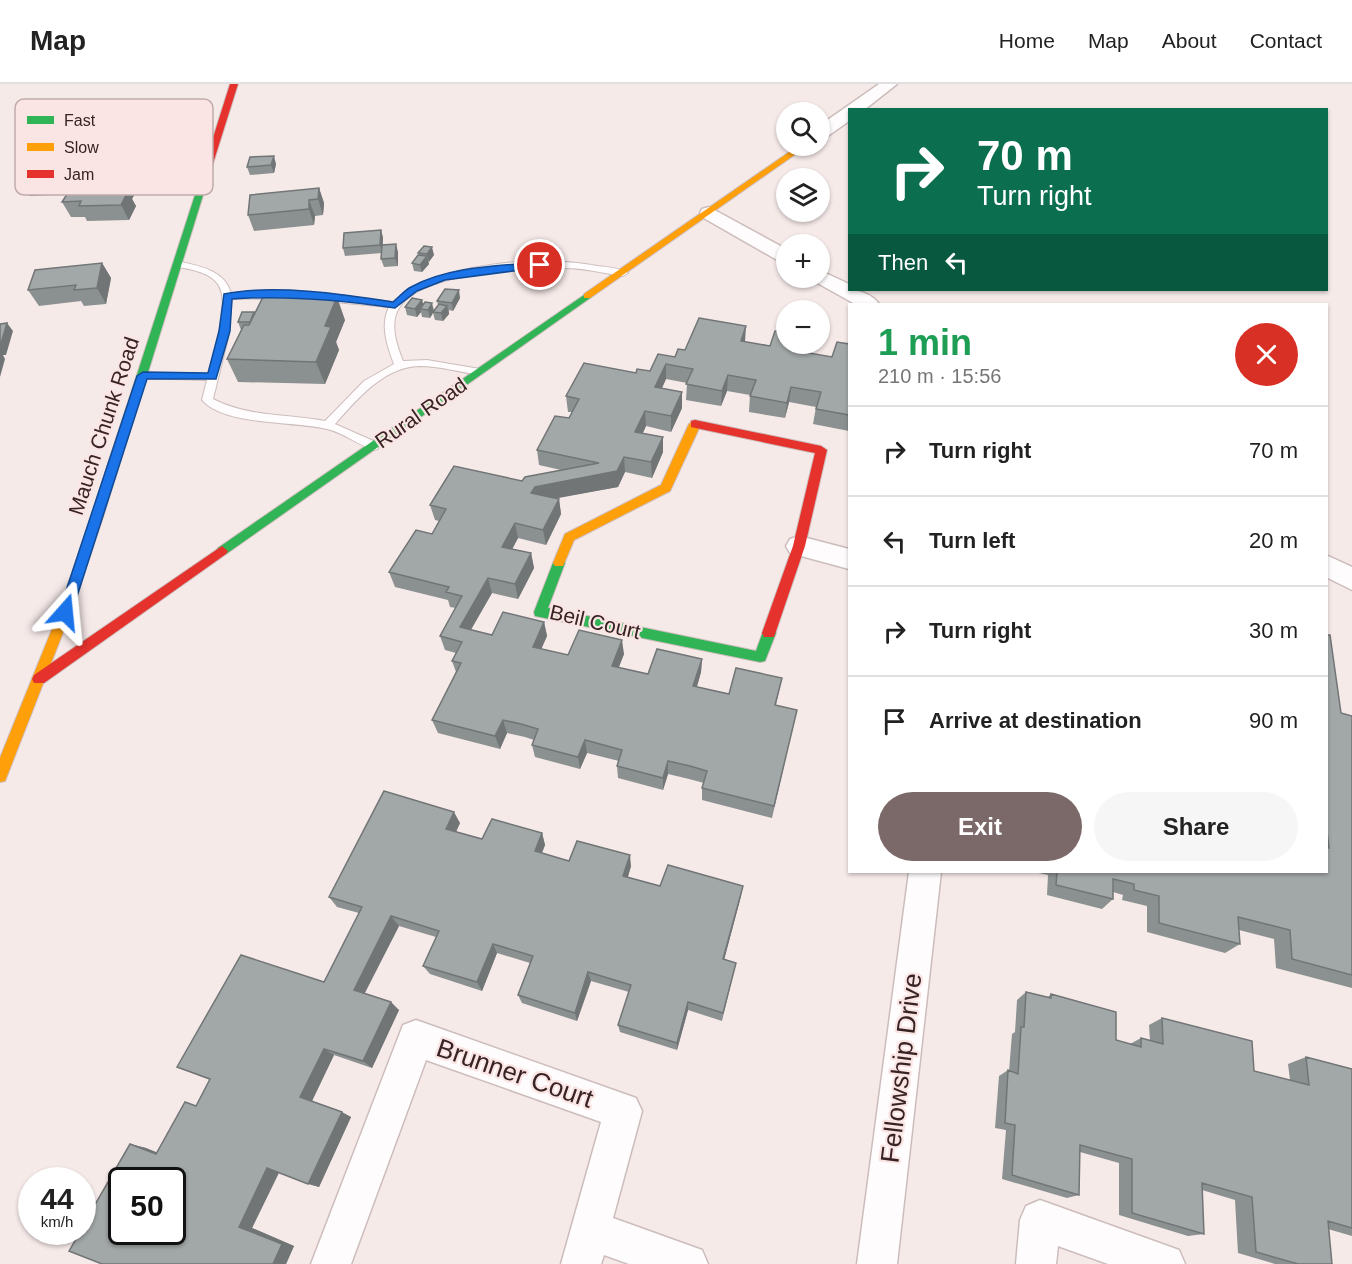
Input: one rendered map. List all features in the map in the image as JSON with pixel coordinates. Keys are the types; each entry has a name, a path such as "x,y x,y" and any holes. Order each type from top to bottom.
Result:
{"street":[{"name":"Mauch Chunk Road","path":"213,150 234,84"},
{"path":"856,108 889,84"},
{"path":"830,126 848,113"},
{"name":"Rural Road","path":"39,679 789,156"},
{"name":"Mauch Chunk Road","path":"0,776 65,612 143,376 199,195"},
{"path":"709,213 776,251"},
{"path":"830,282 867,303"},
{"name":"Beil Court","path":"695,424 821,450 799,546 760,657 540,612 569,537 666,488 695,424"},
{"path":"799,546 848,559"},
{"path":"1328,566 1352,580"},
{"name":"Fellowship Drive","path":"877,1264 925,873"},
{"name":"Brunner Court","path":"331,1264 416,1038 623,1111 586,1248 688,1264"},
{"path":"1036,1264 1040,1220 1165,1264"}],"lane":[{"path":"177,264 209,273 223,283 228,296 225,331 207,400 216,406 249,416 328,425 374,446"},
{"path":"400,366 392,346 390,324 395,305 414,289 442,278 499,268 540,265 581,266 623,273"},
{"path":"228,296 264,293 302,295 350,298 395,305"},
{"path":"328,425 347,403 381,375 400,366 417,363 480,372"},
{"path":"143,376 212,377"}],"building":[{"path":"274,156 271,165 247,167 250,157"},
{"path":"319,188 318,199 309,200 309,209 248,215 250,195"},
{"path":"67,195 126,195 121,205 79,206 81,201 62,202"},
{"path":"381,230 380,245 343,248 344,233"},
{"path":"396,244 395,258 381,259 382,245"},
{"path":"424,246 432,247 427,254 418,253"},
{"path":"418,255 427,256 420,265 412,263"},
{"path":"102,263 97,288 74,290 76,285 28,290 35,270"},
{"path":"445,289 459,290 452,303 437,301"},
{"path":"264,295 337,297 325,326 331,327 316,362 227,359 244,325 249,325"},
{"path":"412,298 422,300 415,309 405,307"},
{"path":"425,302 432,303 428,310 420,309"},
{"path":"439,304 447,306 441,313 433,312"},
{"path":"242,312 254,312 250,322 238,322"},
{"path":"699,318 746,326 741,341 770,346 776,331 776,354 815,354 832,357 837,342 848,344 848,415 816,409 821,392 791,387 787,403 750,396 756,380 728,375 722,391 686,384 693,369 666,364 655,387 682,392 671,416 645,411 635,432 663,437 651,462 624,457 617,471 535,487 531,493 559,499 543,530 515,523 502,547 531,553 515,584 488,578 460,627 492,635 503,612 544,622 533,647 568,655 579,630 622,640 612,666 648,674 657,649 702,659 693,686 729,694 736,668 782,678 775,705 797,710 774,806 702,788 707,771 690,766 668,761 663,778 617,766 622,750 585,740 578,757 532,745 538,729 521,724 503,720 495,736 432,720 461,663 452,661 462,642 440,636 462,596 446,592 449,587 389,572 416,530 432,534 446,509 430,505 454,466 522,481 525,477 599,463 537,450 555,416 569,418 579,399 566,396 584,363 636,373 637,369 650,371 658,354 675,357 678,349 685,350"},
{"path":"7,323 0,347 0,324"},
{"path":"1328,635 1330,635 1341,713 1352,716 1352,975 1292,959 1290,930 1238,917 1240,944 1159,923 1159,896 1134,890 1134,884 1113,879 1113,899 1056,885 1057,873 1328,873"},
{"path":"384,791 454,812 446,829 482,839 492,819 542,833 535,851 569,861 577,841 630,855 623,876 660,886 668,865 743,886 723,959 736,963 723,1013 688,1002 677,1043 618,1025 631,985 588,972 575,1013 518,995 533,956 493,944 477,982 423,966 439,931 391,916 354,990 391,1002 363,1061 324,1049 300,1097 342,1112 308,1184 267,1168 239,1227 282,1244 273,1264 102,1264 69,1251 72,1245 96,1245 96,1203 108,1182 108,1245 186,1245 186,1167 117,1167 130,1144 156,1154 185,1102 196,1106 210,1079 177,1067 241,955 324,982 362,907 329,897"},
{"path":"1026,992 1051,998 1051,994 1116,1012 1116,1040 1141,1047 1141,1038 1163,1044 1162,1018 1252,1041 1254,1071 1309,1085 1306,1057 1352,1069 1352,1228 1328,1221 1332,1264 1298,1264 1256,1252 1252,1197 1202,1183 1204,1234 1132,1213 1132,1159 1080,1145 1079,1195 1012,1175 1015,1125 1005,1123 1008,1070 1018,1074"}],"traffic: fast":[{"path":"97,517 199,195"},
{"path":"222,551 587,296"},
{"path":"559,563 540,612 760,657 769,633"}],"traffic: slow":[{"path":"587,296 789,156"},
{"path":"559,563 569,537 666,488 695,424"},
{"path":"0,776 65,612 97,517"}],"traffic: jam":[{"path":"213,151 234,84"},
{"path":"695,424 821,450 799,546 769,633"},
{"path":"39,679 222,551"}],"route":[{"path":"65,612 143,376 212,377 225,331 228,296 264,293 350,298 395,305 414,289 442,278 499,268 540,265"}]}
